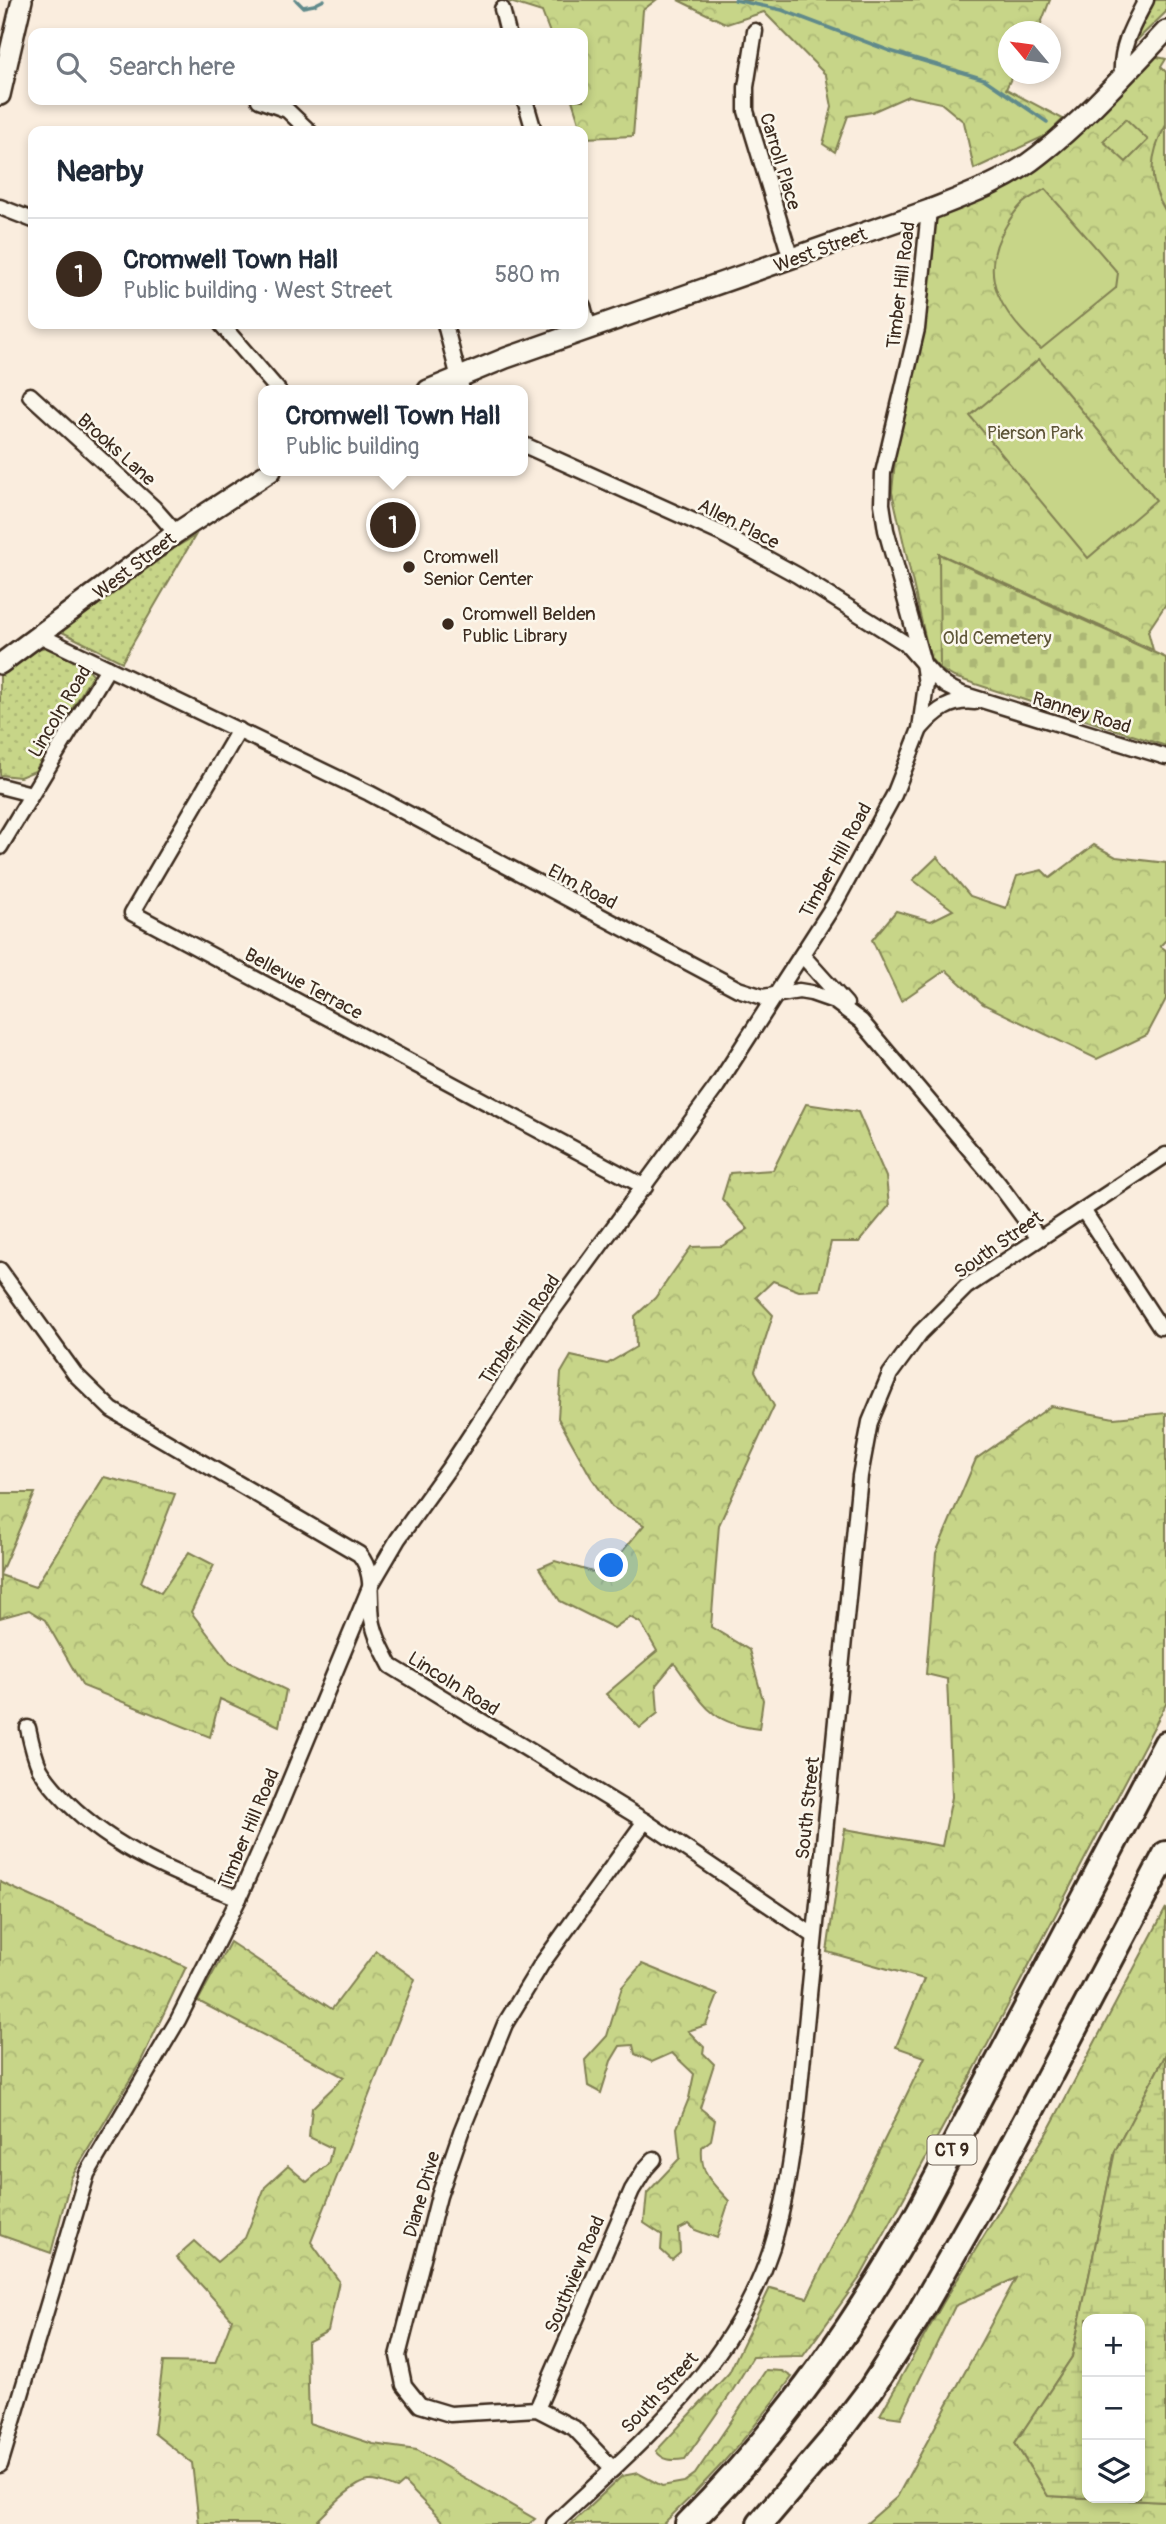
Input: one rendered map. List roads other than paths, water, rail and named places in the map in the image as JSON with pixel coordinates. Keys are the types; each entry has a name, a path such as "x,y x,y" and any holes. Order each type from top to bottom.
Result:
{"highway":[{"name":"CT 9","path":"688,2524 725,2486 793,2405 850,2327 879,2281 931,2189 1166,1744"},
{"name":"CT 9","path":"760,2524 836,2435 915,2321 981,2206 1166,1854"}],"main road":[{"path":"0,95 22,0"},
{"name":"West Street","path":"461,384 589,329 929,210 991,184 1038,156 1163,39"},
{"name":"West Street","path":"0,664 176,533 263,476"}],"street":[{"path":"1122,75 1125,42 1146,0"},
{"path":"502,9 507,28"},
{"name":"Carroll Place","path":"755,31 746,87 746,111 790,259"},
{"path":"274,105 287,110 304,126"},
{"path":"526,105 533,126"},
{"path":"0,207 28,218"},
{"name":"Timber Hill Road","path":"0,2465 87,2174 178,2020 239,1898 371,1585 398,1539 451,1465 547,1318 717,1086 802,955 869,844 894,795 920,729 926,684 923,663 886,530 883,484 898,401 916,329 929,210"},
{"path":"225,329 274,385"},
{"path":"446,329 461,384"},
{"name":"Brooks Lane","path":"30,395 154,508 176,533"},
{"name":"Allen Place","path":"528,446 755,552 884,629 905,643 923,663"},
{"name":"Elm Road","path":"39,635 369,793 751,995 776,996 799,991 822,996 844,1007 861,1021 1005,1191 1038,1237"},
{"name":"Ranney Road","path":"923,663 946,686 987,703 1166,757"},
{"name":"Lincoln Road","path":"0,847 108,668"},
{"name":"Ranney Road","path":"920,729 931,717 952,703 987,703"},
{"name":"Bellevue Terrace","path":"239,730 132,913 645,1187"},
{"path":"0,786 31,794"},
{"path":"802,955 861,1021"},
{"name":"South Street","path":"554,2524 675,2408 714,2361 747,2308 764,2269 780,2219 792,2153 860,1476 870,1422 890,1374 920,1333 966,1286 1166,1155"},
{"path":"1083,1210 1160,1327"},
{"name":"Lincoln Road","path":"0,1270 75,1374 90,1392 112,1410 359,1554 366,1562 371,1585 372,1619 379,1642 391,1666 645,1821 813,1935"},
{"path":"28,1728 41,1771 57,1792 105,1835 195,1881 239,1898"},
{"name":"Diane Drive","path":"537,2409 450,2414 420,2405 404,2385 398,2356 439,2196 461,2132 505,2024 541,1965 645,1821"},
{"name":"Southview Road","path":"537,2409 632,2190 654,2159"},
{"path":"537,2409 574,2428 613,2469"}],"waterway":[{"path":"296,0 303,7 324,0"},
{"path":"735,0 782,10 890,51 984,79 1047,122"}],"place":[{"name":"Cromwell Town Hall","path":"393,525"},
{"name":"Cromwell Senior Center","path":"409,567"},
{"name":"Cromwell Belden Public Library","path":"448,624"}],"park label":[{"name":"Pierson Park","path":"1035,432"},
{"name":"Old Cemetery","path":"997,637"}]}
